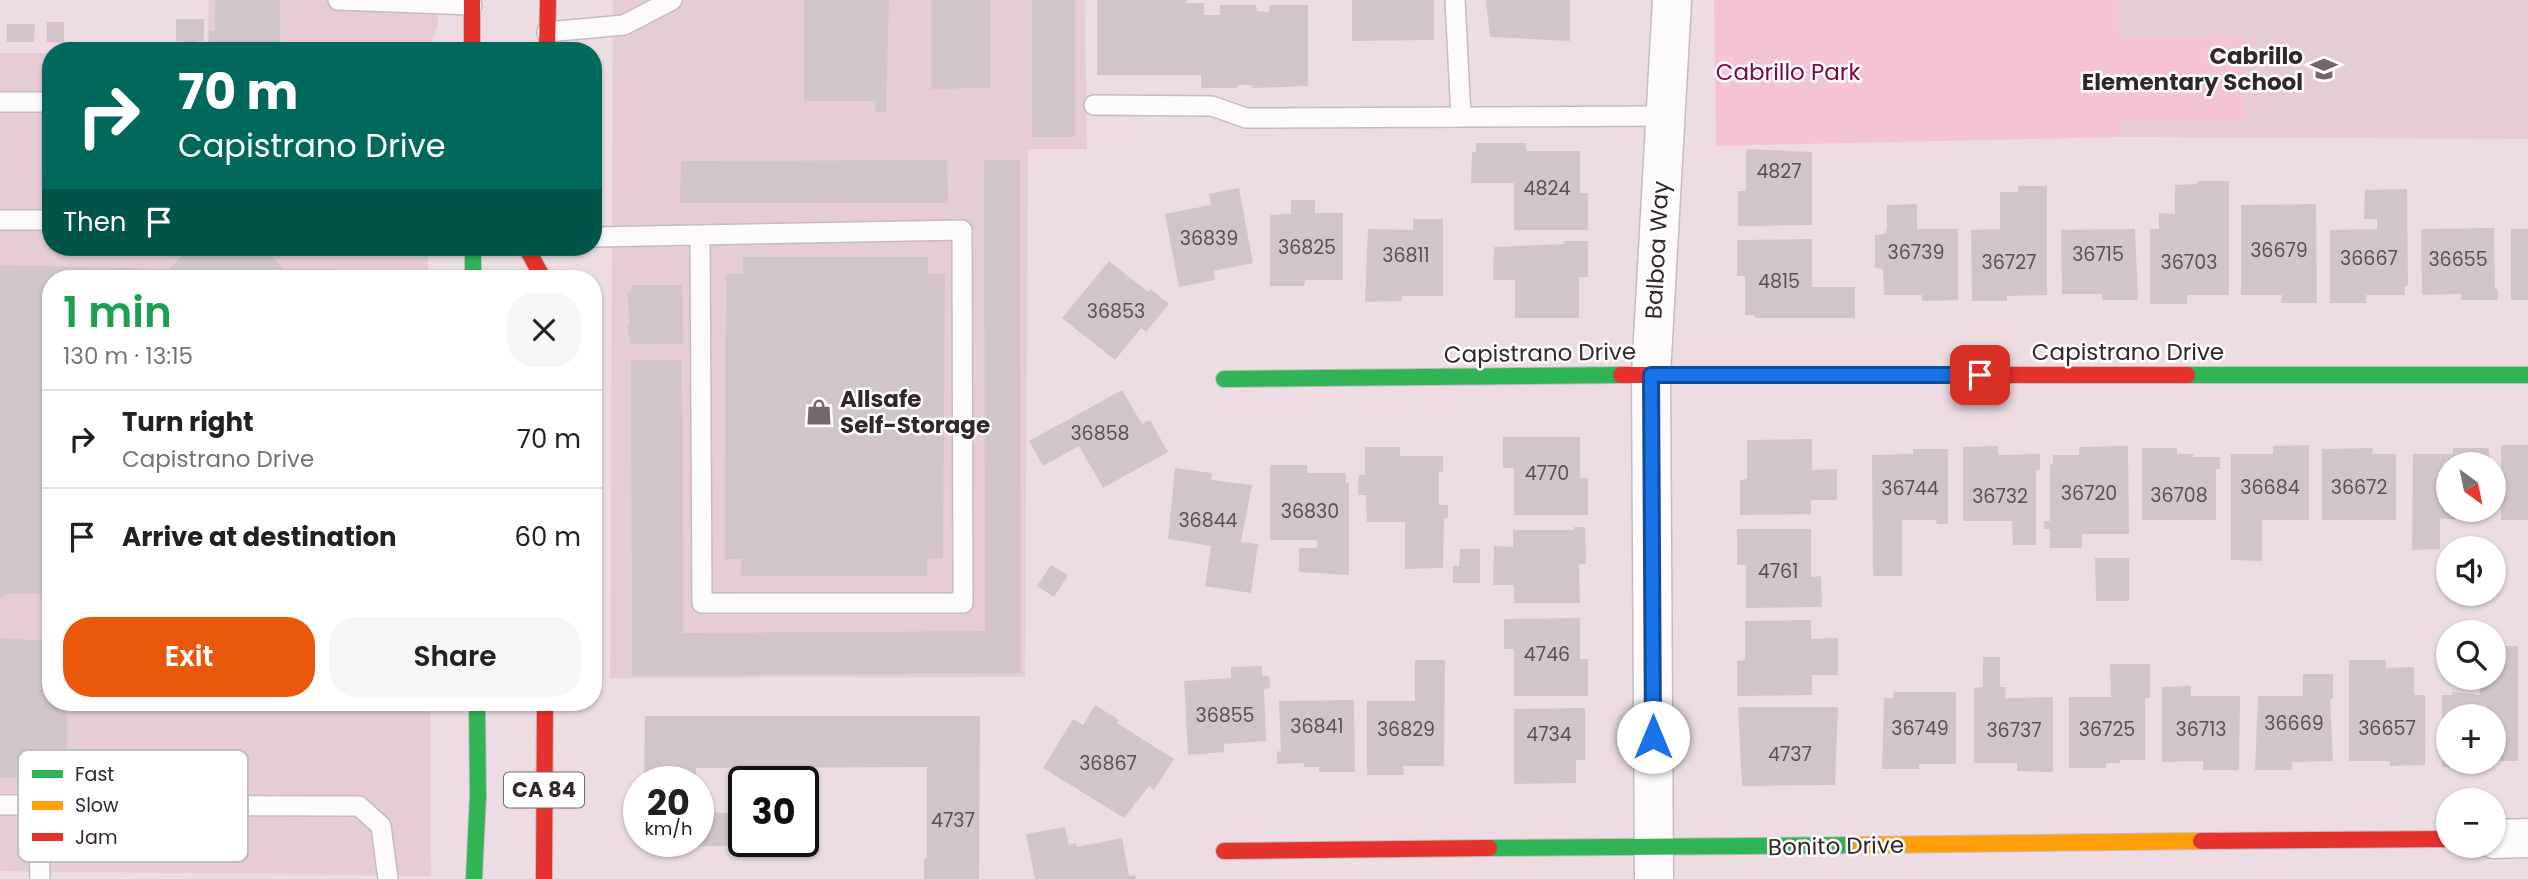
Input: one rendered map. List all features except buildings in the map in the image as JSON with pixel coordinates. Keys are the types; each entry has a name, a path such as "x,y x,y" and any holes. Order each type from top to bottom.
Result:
{"street":[{"path":"547,42 548,0"},
{"name":"Balboa Way","path":"1654,863 1651,375 1672,0"},
{"path":"472,3 472,42"},
{"name":"Capistrano Drive","path":"1224,379 1651,375 2528,375"},
{"name":"CA 84","path":"474,879 478,795 477,711"},
{"name":"CA 84","path":"544,879 545,711"},
{"path":"2506,839 2528,838"},
{"name":"Bonito Drive","path":"1224,851 1654,863 2436,839"}],"lane":[{"path":"338,0 472,3"},
{"path":"547,42 624,25 672,0"},
{"path":"1455,0 1461,117"},
{"path":"0,102 42,102"},
{"path":"1094,105 1212,106 1246,118 1664,116"},
{"path":"0,220 42,220"},
{"path":"602,237 962,230 963,603 702,603 700,235"},
{"path":"0,805 18,805"},
{"path":"248,806 359,806 381,826 388,879"}],"shaded area":[{"path":"209,0 438,0 438,25 431,42 207,42"},
{"name":"Allsafe Self-Storage","path":"613,0 1085,0 1087,149 1028,149 1025,677 610,678"},
{"name":"Cabrillo Elementary School","path":"2118,0 2528,0 2528,139 2120,137"},
{"path":"0,53 42,53 42,256 428,256 428,270 42,270 42,711 430,711 431,876 0,871"}],"green space":[{"name":"Cabrillo Park","path":"1714,0 2118,0 2119,38 2244,37 2245,120 2121,121 2120,137 1716,146"}],"traffic: fast":[{"path":"473,256 473,270"},
{"path":"1224,379 1621,375"},
{"path":"2187,375 2528,375"},
{"path":"474,879 478,795 477,711"},
{"path":"1489,848 1861,845"}],"traffic: slow":[{"path":"1861,845 2201,841"}],"traffic: jam":[{"path":"472,0 472,42"},
{"path":"547,42 548,0"},
{"path":"531,256 539,270"},
{"path":"1621,375 2187,375"},
{"path":"544,879 545,711"},
{"path":"2201,841 2436,839"},
{"path":"1224,851 1489,848"}],"place":[{"name":"Cabrillo Elementary School","path":"2324,69"},
{"name":"Allsafe Self-Storage","path":"819,412"}],"route":[{"path":"1653,737 1651,375 1980,375"}]}
